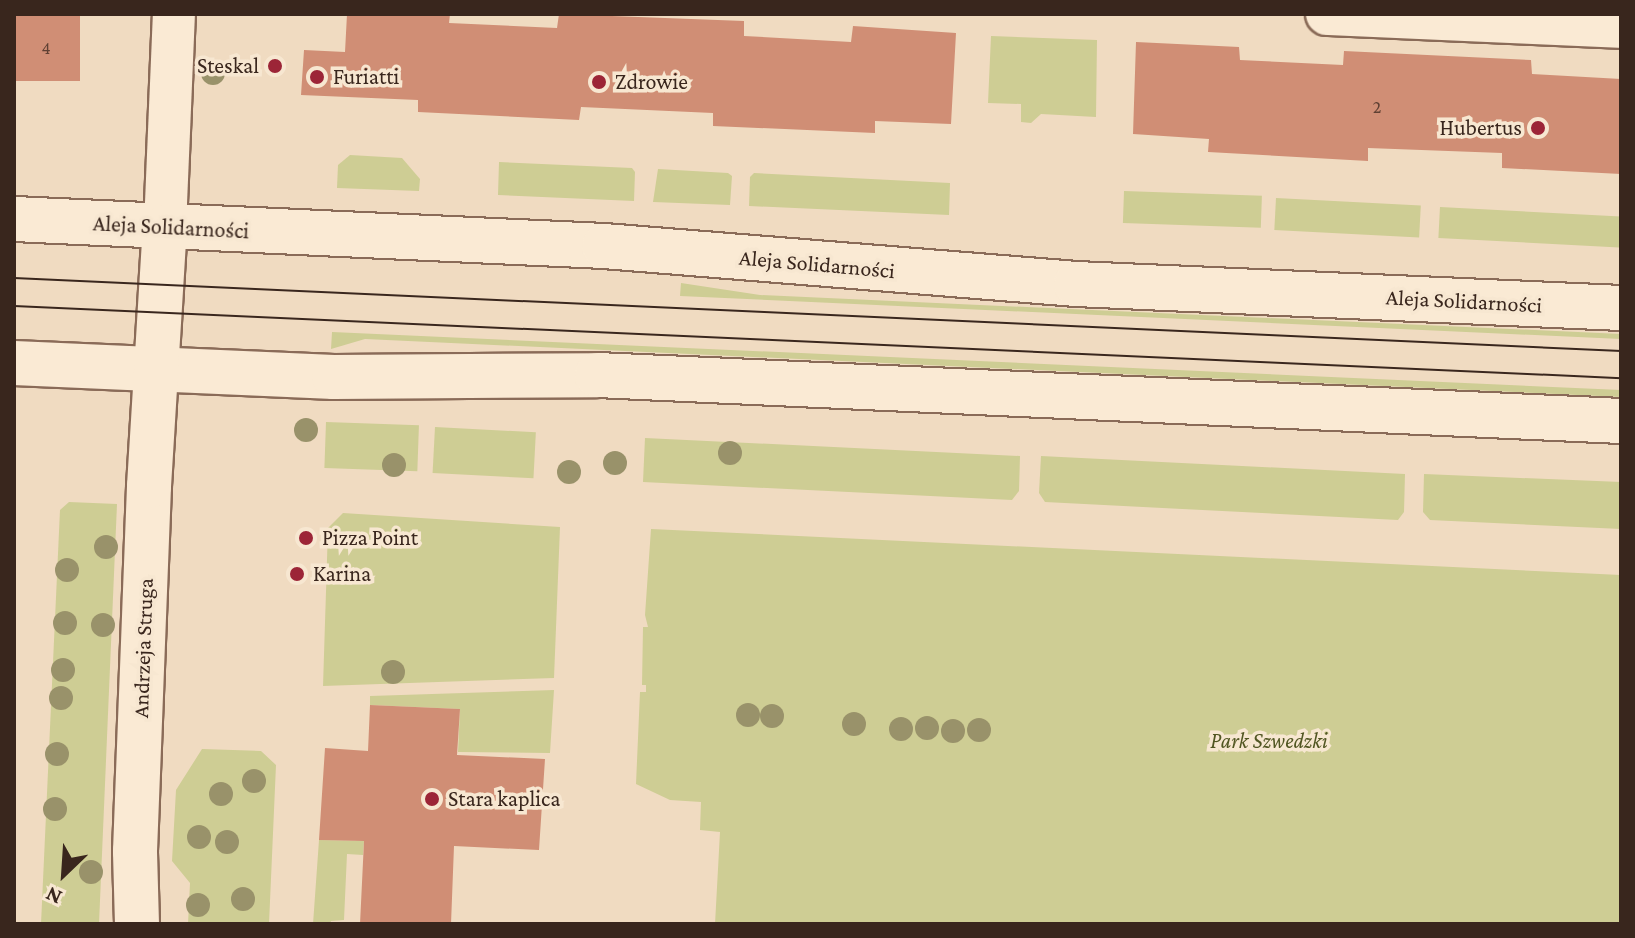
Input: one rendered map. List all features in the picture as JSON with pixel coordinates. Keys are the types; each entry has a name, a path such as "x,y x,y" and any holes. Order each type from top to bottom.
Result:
{"street":[{"path":"165,227 174,14"},
{"path":"1327,14 1621,27"},
{"name":"Aleja Solidarności","path":"14,219 604,246 1076,284 1621,308"},
{"name":"Andrzeja Struga","path":"137,924 135,851 165,227"},
{"path":"14,363 157,372 334,377 597,375 1621,421"}],"green space":[{"path":"991,36 1097,40 1096,117 1041,114 1031,123 1021,122 1021,104 988,103"},
{"path":"350,155 402,158 420,179 419,191 337,188 338,165"},
{"path":"499,162 632,168 635,172 634,201 498,195"},
{"path":"658,169 728,173 732,176 730,205 653,202"},
{"path":"754,173 950,183 949,215 749,206 750,177"},
{"path":"1124,191 1262,196 1261,228 1123,223"},
{"path":"1276,198 1421,206 1419,238 1274,230"},
{"path":"1440,207 1621,216 1619,247 1438,238"},
{"path":"681,283 760,295 1621,334 1621,339 680,296"},
{"path":"332,332 1621,390 1621,397 365,339 331,349"},
{"path":"326,422 419,425 417,471 324,468"},
{"path":"435,427 536,432 533,478 433,473"},
{"path":"645,438 1020,456 1019,491 1012,500 643,482"},
{"path":"1041,456 1405,474 1404,512 1398,520 1045,502 1039,493"},
{"path":"1424,474 1621,482 1621,529 1430,520 1423,512"},
{"path":"69,502 117,504 99,924 41,924 60,510"},
{"path":"343,513 560,527 554,678 323,686 328,528"},
{"name":"Park Szwedzki","path":"651,529 1621,575 1621,924 715,924 720,832 700,830 701,802 670,800 636,784 640,692 646,692 646,685 642,685 643,627 648,627 645,615"},
{"path":"554,690 550,753 458,752 460,709 370,705 370,696"},
{"path":"202,749 261,751 276,765 269,924 188,924 190,883 172,861 176,790"},
{"path":"319,840 364,841 363,855 347,854 344,920 331,921 330,924 313,924"}],"building":[{"path":"14,14 80,14 80,81 14,81"},
{"path":"347,14 450,14 449,23 557,28 559,14 744,21 744,36 851,42 853,26 956,33 951,124 875,121 875,133 713,126 713,113 581,107 579,120 418,112 418,100 301,95 304,50 345,52"},
{"path":"1136,42 1239,47 1240,60 1343,65 1344,51 1531,60 1532,74 1621,79 1621,174 1502,168 1502,153 1368,148 1368,161 1208,152 1209,139 1133,134"},
{"name":"Stara kaplica","path":"370,705 460,709 457,755 545,759 539,850 454,846 451,924 360,924 364,841 319,840 325,748 368,751"}],"tram line":[{"path":"14,278 1621,351"},
{"path":"14,306 1621,378"}],"place":[{"name":"Steskal","path":"275,66"},
{"name":"Furiatti","path":"317,77"},
{"name":"Zdrowie","path":"599,82"},
{"name":"Hubertus","path":"1538,128"},
{"name":"Pizza Point","path":"306,538"},
{"name":"Karina","path":"297,574"},
{"name":"Stara kaplica","path":"432,799"}]}
